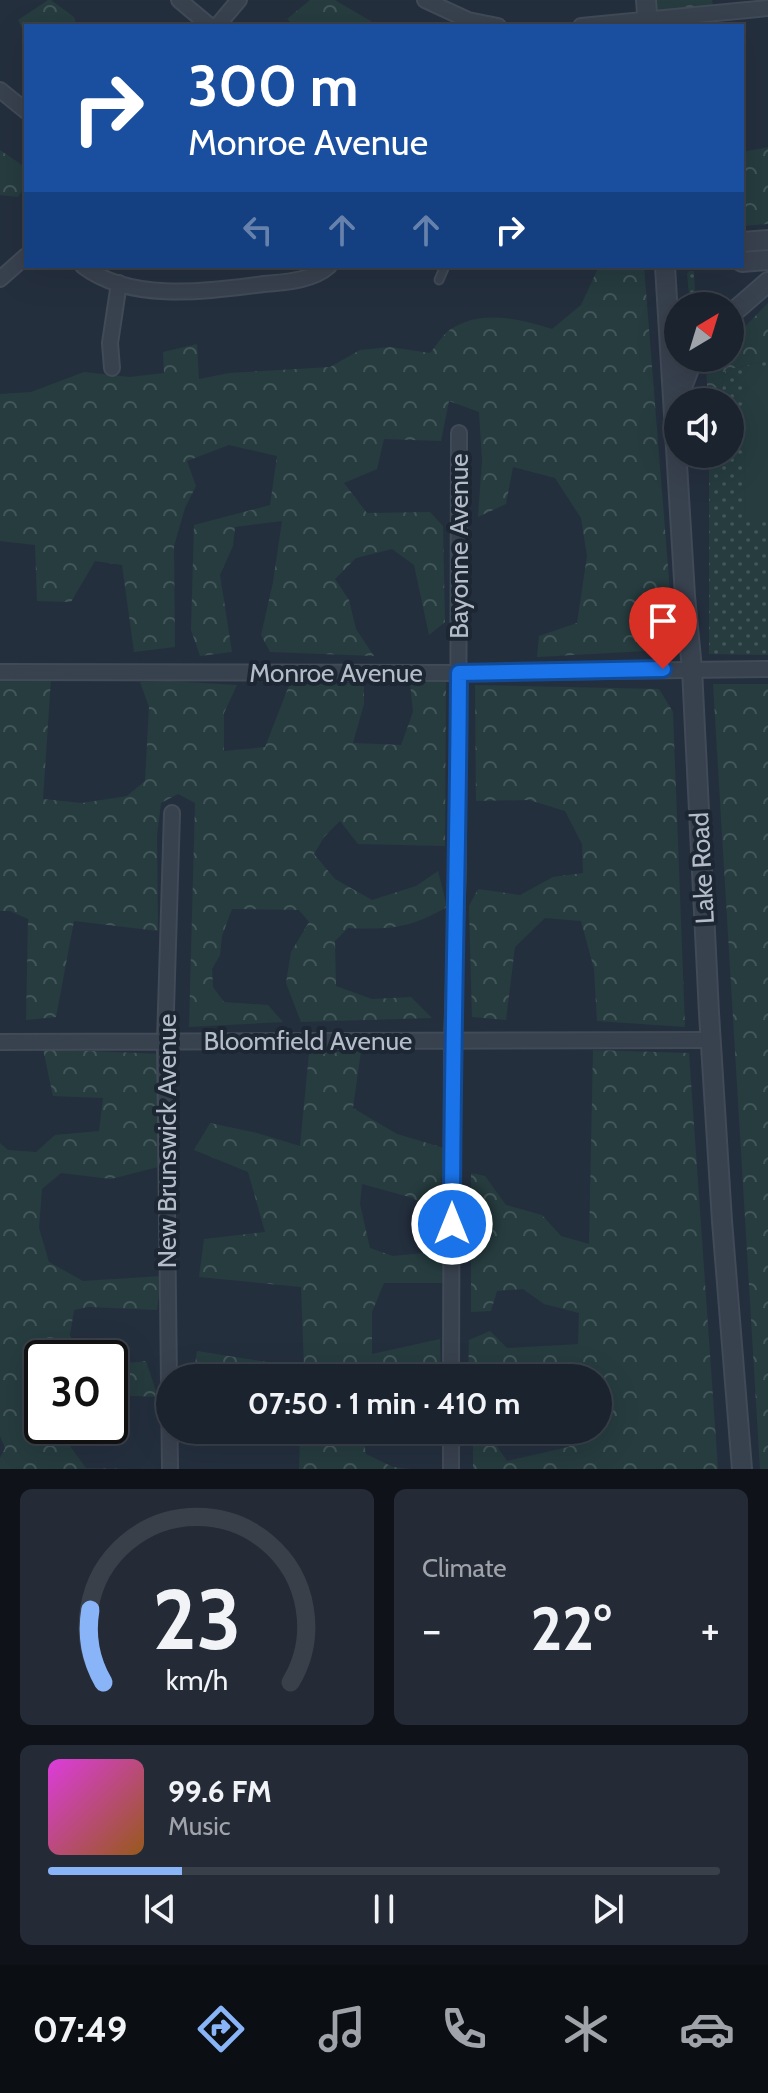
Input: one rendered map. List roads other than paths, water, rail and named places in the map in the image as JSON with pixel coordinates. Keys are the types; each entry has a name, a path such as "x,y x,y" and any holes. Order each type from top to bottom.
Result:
{"street":[{"path":"179,0 208,24"},
{"path":"219,24 239,0"},
{"path":"425,0 446,5 468,20 488,24"},
{"path":"646,0 647,23"},
{"path":"625,24 768,8"},
{"path":"0,90 24,109"},
{"path":"744,242 768,240"},
{"path":"3,271 24,257"},
{"path":"744,262 768,260"},
{"path":"87,268 119,283 191,294 295,280 327,268"},
{"name":"Lake Road","path":"665,268 672,388"},
{"path":"744,303 768,282"},
{"path":"112,368 110,343 119,283"},
{"name":"Bayonne Avenue","path":"451,1364 452,1040 458,866 459,433"},
{"name":"Lake Road","path":"677,468 692,669 722,1221 742,1469"},
{"name":"Monroe Avenue","path":"0,672 459,673 768,669"},
{"name":"New Brunswick Avenue","path":"170,1469 165,1042 172,813"},
{"name":"Bloomfield Avenue","path":"0,1042 712,1040"},
{"path":"451,1444 451,1469"}],"lane":[{"path":"439,280 444,268"}]}
